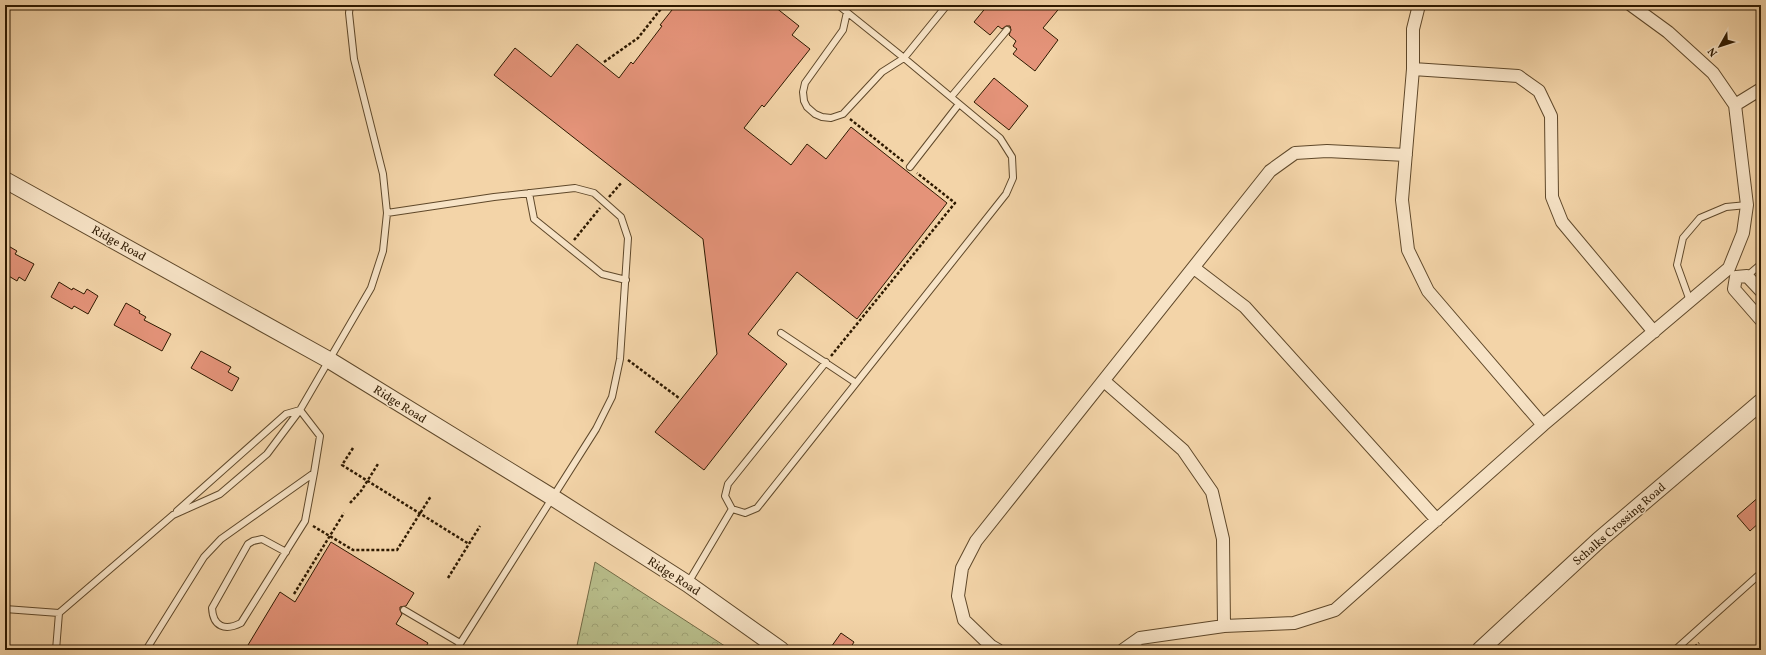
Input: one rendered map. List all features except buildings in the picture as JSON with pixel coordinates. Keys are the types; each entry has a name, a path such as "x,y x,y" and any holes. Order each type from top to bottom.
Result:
{"street":[{"path":"1419,5 1413,29 1414,69 1402,200 1408,250 1428,291 1544,425"},
{"path":"1631,5 1668,32 1713,73 1735,105 1747,205 1744,233 1734,289 1761,320"},
{"path":"1414,69 1518,76 1539,91 1551,116 1552,197 1562,222 1654,332"},
{"path":"1735,105 1761,89"},
{"path":"998,650 991,646 964,620 958,596 962,568 976,541 1270,171 1296,153 1327,151 1406,155"},
{"name":"Ridge Road","path":"5,180 329,360 552,497 688,584 781,650"},
{"path":"1194,268 1245,306 1437,520"},
{"path":"1737,274 1761,291"},
{"path":"1123,650 1140,638 1224,626 1294,623 1335,610 1544,425 1690,301 1737,274"},
{"path":"1104,381 1183,450 1212,492 1223,539 1224,626"},
{"name":"Schalks Crossing Road","path":"1480,650 1599,540 1761,402"}],"lane":[{"path":"172,515 220,494 267,454 300,410 371,288 383,251 387,213 384,174 354,59 349,13 350,5"},
{"path":"826,362 728,484 725,496 732,509 745,513 757,508 1006,194 1013,178 1012,157 1000,138 838,5"},
{"path":"847,12 842,30 805,83 803,92 807,107 815,114 822,117 831,118 843,114 882,72 904,58 947,5"},
{"path":"951,97 1007,30"},
{"path":"910,167 959,104"},
{"path":"387,213 529,193 576,188 594,193 621,217 628,238 620,359 612,397 596,430 456,650"},
{"path":"529,193 534,219 602,274 626,280"},
{"path":"1690,301 1677,265 1683,238 1700,218 1726,207 1747,205"},
{"path":"1737,274 1761,264"},
{"path":"781,333 856,383"},
{"path":"286,552 262,539 248,544 212,608 213,616 218,624 225,628 233,628 241,623 286,552 305,521 320,436 300,410"},
{"path":"56,650 59,613 286,414 300,410"},
{"path":"146,650 204,556 221,539 314,473"},
{"path":"688,584 732,509"},
{"path":"1675,650 1761,573"},
{"path":"5,609 59,613"},
{"path":"404,610 460,644"}],"path":[{"path":"604,62 638,38 664,5"},
{"path":"826,362 955,203 843,114"},
{"path":"569,247 622,182"},
{"path":"620,359 629,360 679,398"},
{"path":"353,448 342,465 469,544"},
{"path":"350,503 361,491 378,464"},
{"path":"305,521 353,550 397,550 431,496"},
{"path":"294,594 344,513"},
{"path":"448,578 480,526"}],"green space":[{"path":"595,562 731,650 576,650"}]}
